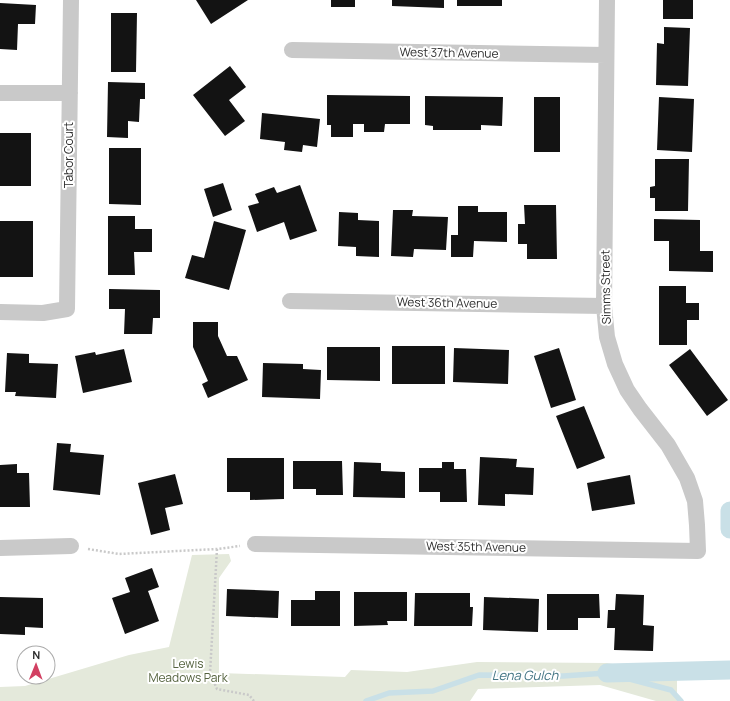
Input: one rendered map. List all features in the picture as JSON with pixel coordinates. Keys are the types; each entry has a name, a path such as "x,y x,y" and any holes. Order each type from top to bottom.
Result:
{"street":[{"name":"Tabor Court","path":"0,312 43,313 67,309 71,0"},
{"name":"Simms Street","path":"607,0 604,306 607,337 615,364 627,390 668,446 687,478 695,501 698,551"},
{"name":"West 37th Avenue","path":"292,50 606,55"},
{"path":"0,93 70,93"},
{"name":"West 36th Avenue","path":"290,301 604,306"},
{"name":"West 35th Avenue","path":"255,544 698,551"},
{"path":"0,548 71,546"}],"path":[{"path":"71,546 119,554 217,549 255,544"},
{"path":"217,549 210,673 217,689 249,695 254,701"}],"green space":[{"name":"Lewis Meadows Park","path":"229,554 231,561 219,578 219,673 345,677 351,670 407,672 477,662 607,663 677,675 677,701 656,701 600,685 478,689 470,701 0,701 0,687 56,685 56,677 129,655 169,647 192,555"}],"building":[{"path":"196,0 248,0 211,24"},
{"path":"331,0 355,0 355,7 331,7"},
{"path":"392,0 444,0 444,8 392,6"},
{"path":"457,0 502,0 502,6 457,6"},
{"path":"663,0 693,0 693,19 663,19"},
{"path":"0,3 36,5 35,24 18,24 17,50 0,49"},
{"path":"111,13 137,13 136,72 111,72"},
{"path":"664,27 690,28 688,86 656,85 657,43 664,44"},
{"path":"230,66 246,87 229,100 245,121 225,136 193,95"},
{"path":"108,82 145,83 145,99 140,99 139,122 128,121 128,138 107,137"},
{"path":"327,95 410,96 410,124 385,124 384,132 364,132 364,124 353,124 353,137 331,137 331,125 327,125"},
{"path":"425,96 503,97 502,126 481,125 481,130 433,130 433,126 425,125"},
{"path":"534,97 560,97 560,152 534,152"},
{"path":"659,97 694,99 692,152 657,150"},
{"path":"262,113 320,119 317,147 303,145 302,152 284,150 285,142 260,139"},
{"path":"0,133 31,133 31,186 0,186"},
{"path":"109,148 141,148 141,205 109,204"},
{"path":"655,159 689,159 688,211 655,211 655,198 650,198 650,187 655,186"},
{"path":"223,183 232,210 213,217 204,189"},
{"path":"300,185 317,231 290,240 284,222 257,232 248,206 259,203 255,194 274,187 277,193"},
{"path":"524,205 556,205 557,259 527,259 527,244 518,244 518,224 525,224"},
{"path":"458,206 478,206 478,212 507,212 507,242 474,241 473,257 451,257 451,235 458,235"},
{"path":"393,210 413,210 412,216 448,217 446,250 414,249 413,257 391,256"},
{"path":"339,212 358,213 358,220 379,221 379,257 356,256 356,247 338,246"},
{"path":"108,216 135,216 135,229 152,229 152,252 134,252 135,275 108,275"},
{"path":"654,219 700,220 700,251 713,251 713,272 669,271 669,241 654,241"},
{"path":"0,221 33,221 33,277 0,277"},
{"path":"214,221 246,230 229,290 185,278 192,255 204,258"},
{"path":"659,286 686,286 686,303 699,303 699,320 687,320 687,345 659,345"},
{"path":"109,289 160,290 160,318 153,318 152,334 124,334 125,309 109,309"},
{"path":"193,322 218,322 218,336 227,356 237,356 248,380 208,398 202,384 208,381 193,347"},
{"path":"392,346 445,346 445,384 392,384"},
{"path":"327,347 380,347 380,381 327,380"},
{"path":"454,348 509,350 508,384 453,382"},
{"path":"559,348 576,400 551,408 534,356"},
{"path":"124,349 132,382 83,393 75,356 95,352 96,355"},
{"path":"690,349 728,400 707,416 669,365"},
{"path":"7,353 29,354 29,363 58,364 56,398 15,396 16,392 5,392"},
{"path":"263,363 303,364 303,369 321,370 320,399 262,397"},
{"path":"584,406 605,458 577,469 556,416"},
{"path":"57,443 71,444 70,452 104,455 100,495 53,490"},
{"path":"480,457 517,459 516,467 534,468 533,495 505,494 505,506 478,505"},
{"path":"227,458 284,458 284,499 250,500 250,492 227,492"},
{"path":"293,461 342,461 343,495 316,495 316,489 293,489"},
{"path":"354,462 381,463 381,471 405,472 405,498 353,497"},
{"path":"442,462 454,462 454,469 466,469 467,502 440,502 440,492 419,492 419,468 442,468"},
{"path":"17,464 17,473 29,473 30,507 0,507 0,465"},
{"path":"175,474 183,504 165,508 170,530 151,535 138,483"},
{"path":"630,475 635,504 592,511 587,483"},
{"path":"152,568 159,587 148,591 159,621 125,634 112,598 130,592 125,578"},
{"path":"227,589 279,591 278,618 226,616"},
{"path":"315,591 340,591 340,626 291,626 291,600 315,600"},
{"path":"354,592 407,592 407,621 387,621 388,625 354,626"},
{"path":"415,593 470,593 470,607 473,607 472,626 414,626"},
{"path":"547,594 599,594 600,618 578,618 578,630 547,630"},
{"path":"616,594 644,595 643,625 654,626 653,651 614,650 615,628 607,628 608,610 615,610"},
{"path":"0,597 43,598 43,628 25,627 25,635 0,634"},
{"path":"484,597 539,599 538,632 483,630"}],"waterway":[{"path":"730,511 730,529"},
{"path":"607,673 730,670"},
{"name":"Lena Gulch","path":"366,701 389,693 433,691 479,675 563,676 607,673 671,690 681,701"}]}
